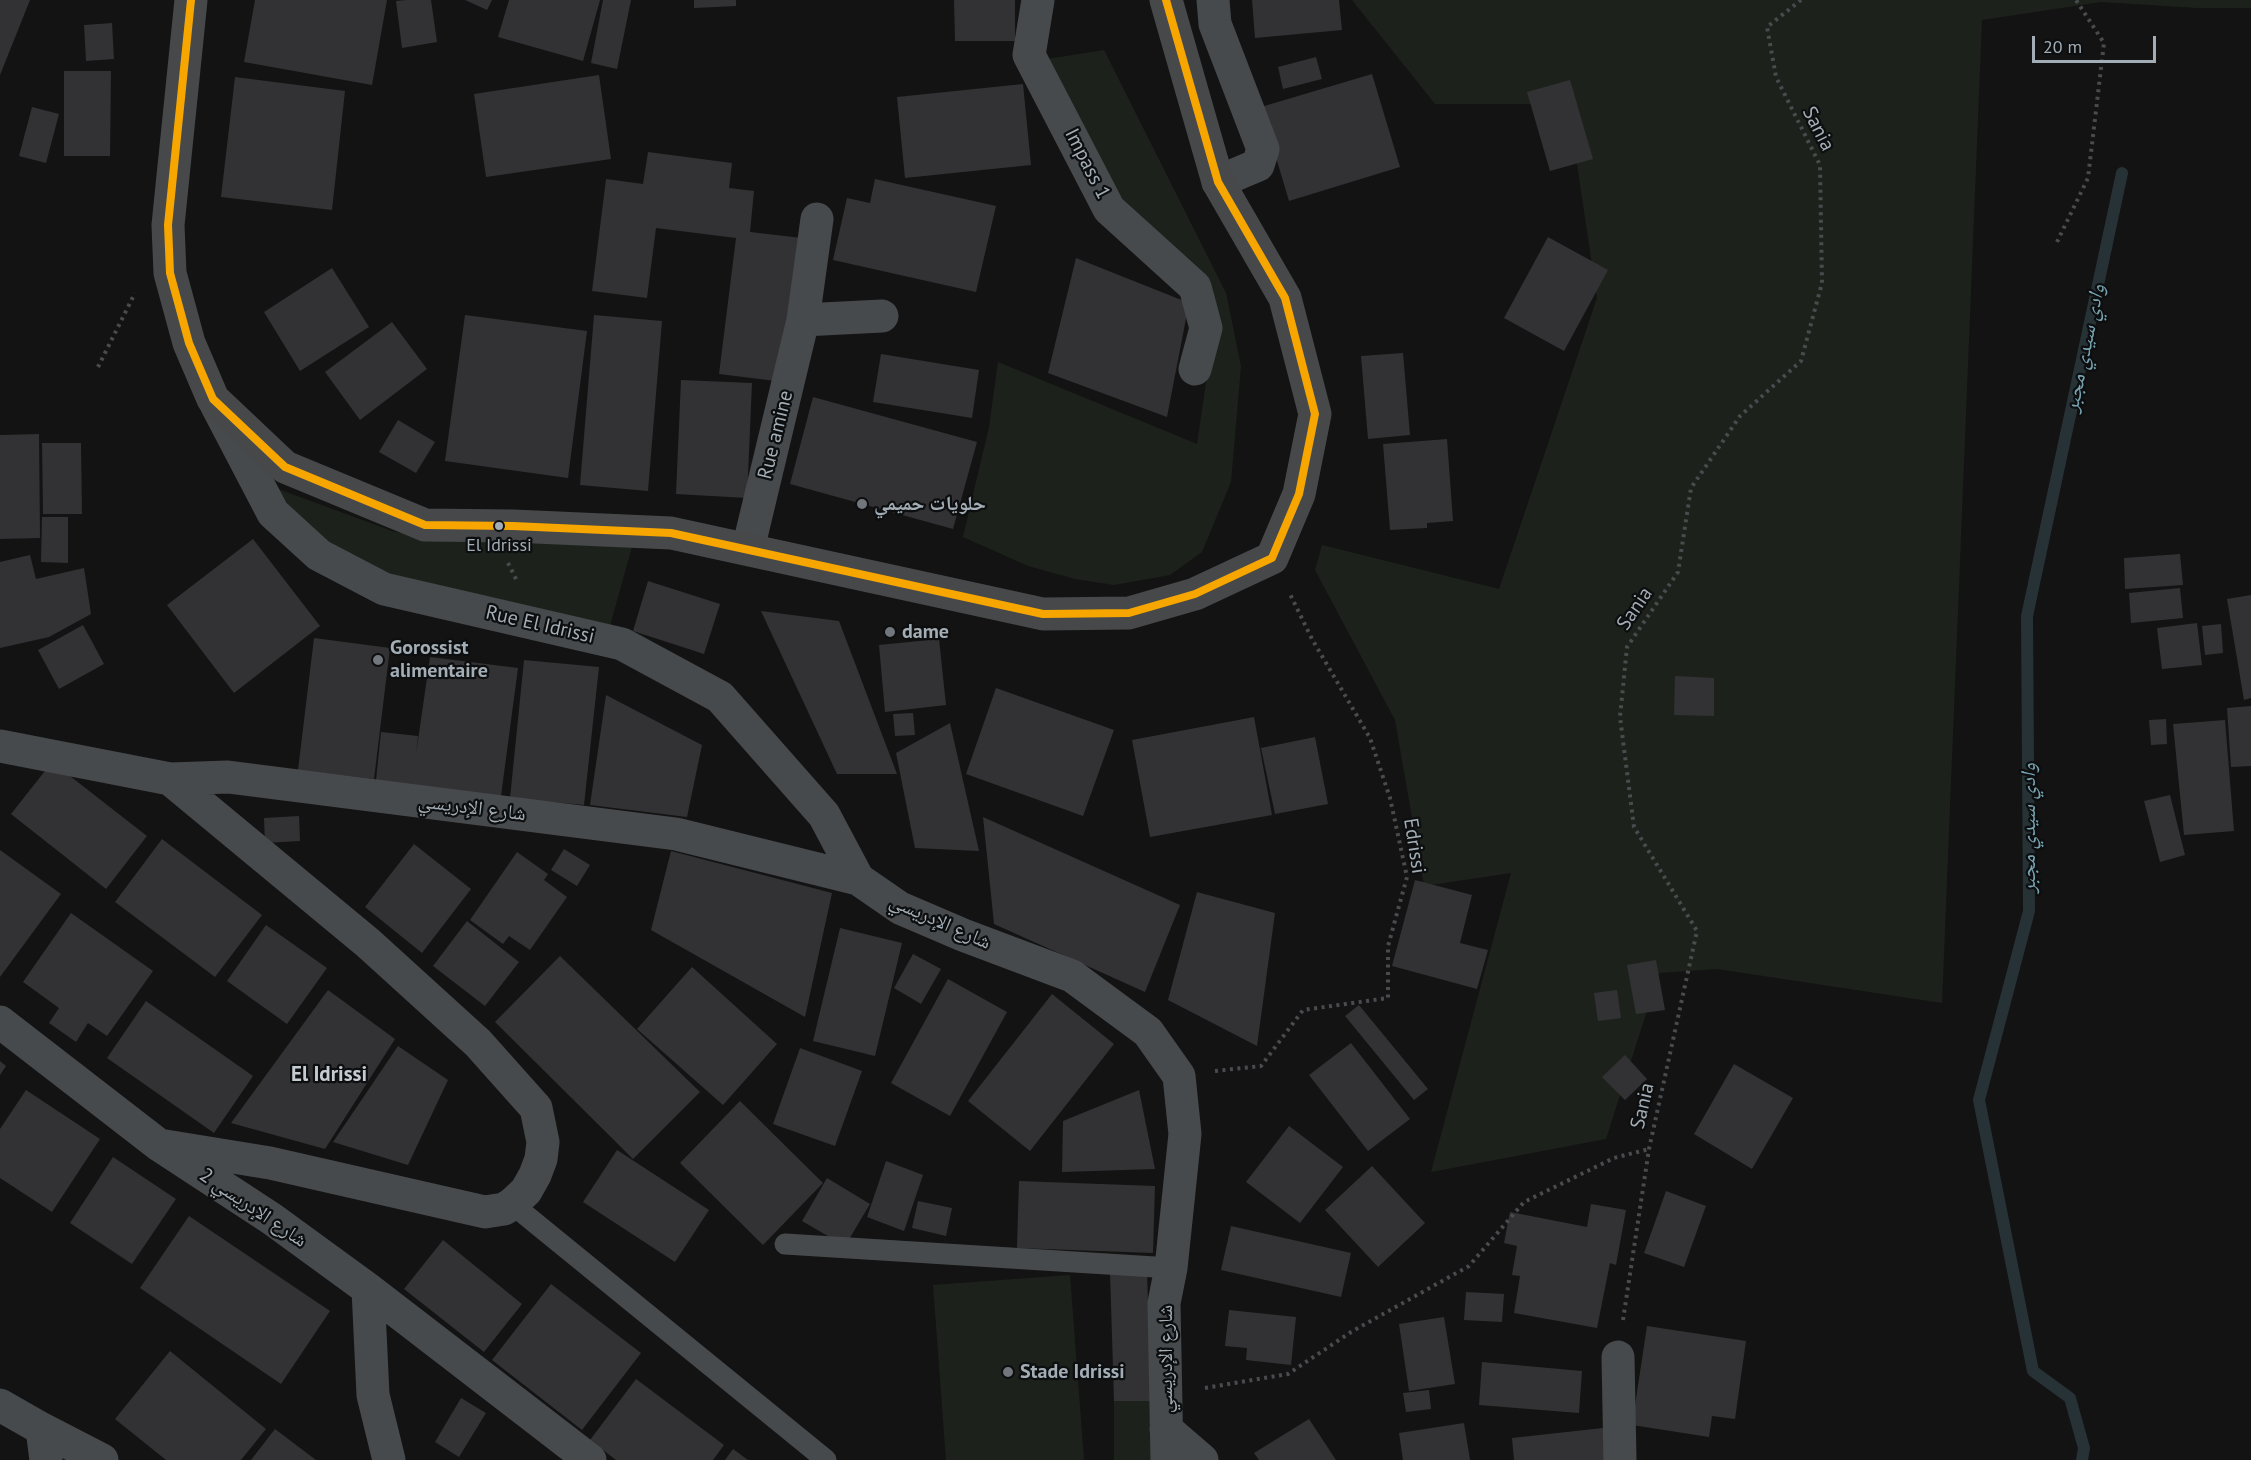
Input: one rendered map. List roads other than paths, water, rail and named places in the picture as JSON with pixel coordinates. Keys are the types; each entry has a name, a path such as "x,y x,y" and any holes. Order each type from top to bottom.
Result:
{"main road":[{"path":"191,0 168,225 170,273 189,343 213,399 285,467 425,525 513,526 671,533 1043,614 1129,613 1195,594 1272,558 1299,494 1315,414 1285,298 1218,182 1166,0"}],"street":[{"name":"Impass 1","path":"1038,0 1029,55 1109,209 1195,287 1206,328 1195,369"},
{"path":"1213,0 1215,24 1263,149 1258,165 1218,182"},
{"name":"Rue amine","path":"748,549 803,320 817,219"},
{"path":"803,320 882,316"},
{"name":"Rue El Idrissi","path":"213,399 273,513 319,555 384,589 621,644 720,697 824,815 858,879"},
{"name":"شارع الإدريسي","path":"0,746 170,779 228,777 676,834 858,879 900,908 963,935 1071,976 1148,1032 1179,1076 1185,1134 1171,1268 1164,1303 1166,1444 1202,1460"},
{"name":"شارع الإدريسي","path":"170,779 376,951 478,1042 536,1108 543,1142 541,1159 526,1191 512,1204"},
{"name":"شارع الإدريسي 2","path":"0,1022 159,1144 272,1219 368,1288 590,1460"},
{"path":"159,1144 270,1163 475,1210 494,1211 512,1204"},
{"path":"368,1288 373,1395 389,1460"},
{"path":"1618,1356 1620,1460"},
{"path":"0,1405 44,1445 102,1460"}],"lane":[{"path":"512,1204 826,1460"},
{"path":"784,1244 1171,1268"}],"waterway":[{"name":"وادي سيدي مجبر","path":"2082,1460 2084,1448 2070,1398 2033,1371 1979,1100 2029,911 2027,616 2122,173"}],"place":[{"name":"حلويات حميمي","path":"862,504"},
{"name":"El Idrissi","path":"499,526"},
{"name":"dame","path":"890,632"},
{"name":"Gorossist alimentaire","path":"378,660"},
{"name":"Stade Idrissi","path":"1008,1372"}],"district":[{"name":"El Idrissi","path":"329,1075"}]}
